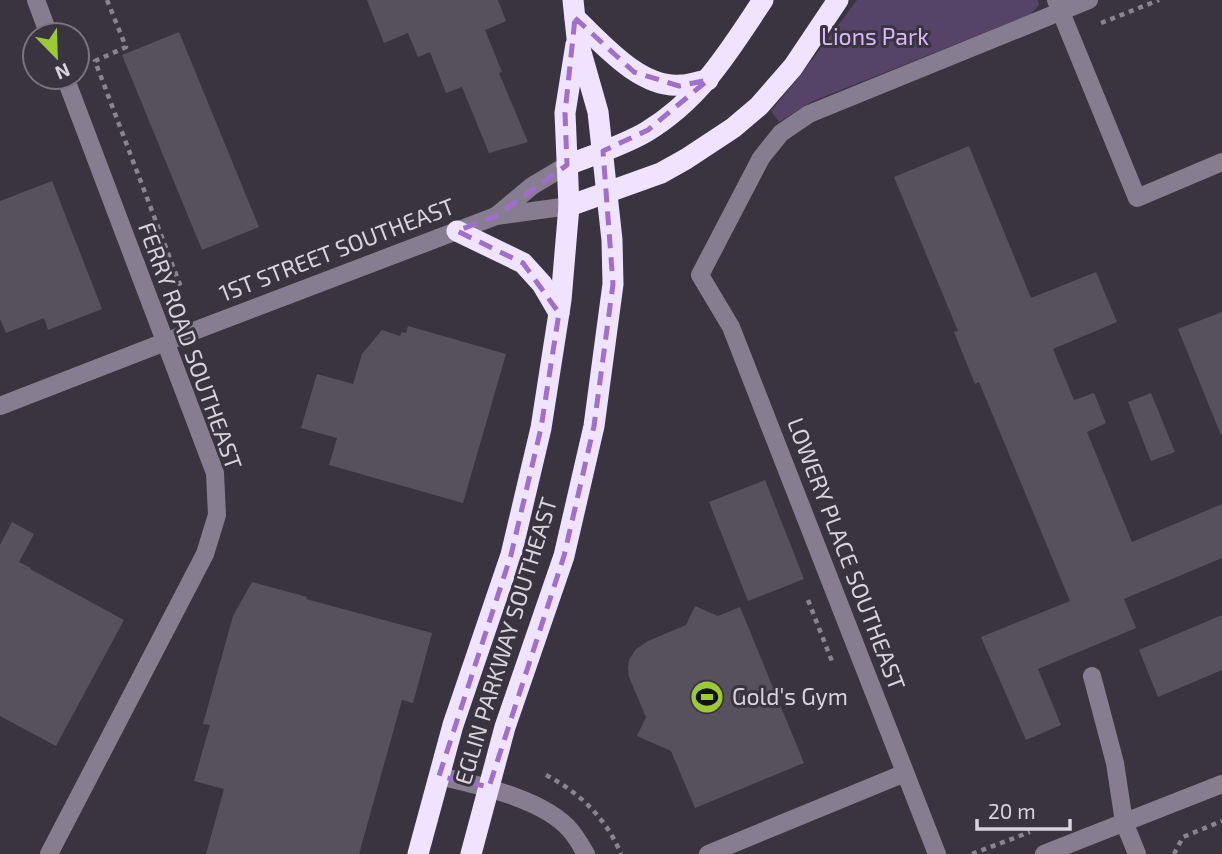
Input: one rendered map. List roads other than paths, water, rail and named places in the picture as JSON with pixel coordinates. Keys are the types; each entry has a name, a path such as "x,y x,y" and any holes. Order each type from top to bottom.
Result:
{"highway":[{"path":"567,165 635,138 674,111 708,80 763,0"},
{"path":"569,206 662,173 733,128 759,106 793,67 838,0"},
{"path":"575,19 634,72 657,82 679,86 708,80"},
{"name":"EGLIN PARKWAY SOUTHEAST","path":"471,854 505,727 564,556 594,426 613,284 608,192 598,112 575,19"},
{"name":"EGLIN PARKWAY SOUTHEAST","path":"418,854 453,726 511,555 541,428 559,313 569,206 565,113 575,19"},
{"path":"457,231 523,263 542,284 559,313"}],"street":[{"path":"36,0 44,21"},
{"path":"1089,0 1058,6 1138,198 1222,162"},
{"name":"LOWERY PLACE SOUTHEAST","path":"937,854 731,327 700,275 761,158 780,133 809,114 1058,6"},
{"name":"FERRY ROAD SOUTHEAST","path":"49,854 205,554 217,515 215,473 70,91"},
{"path":"496,216 532,187 567,165"},
{"path":"496,216 569,206"},
{"name":"1ST STREET SOUTHEAST","path":"0,406 496,216"},
{"path":"1092,676 1115,763 1124,822 1137,854"},
{"path":"708,854 905,773"},
{"path":"439,776 489,787 546,810 570,829 586,854"},
{"path":"1044,854 1222,784"}],"place":[{"name":"Gold's Gym","path":"707,697"}],"park label":[{"name":"Lions Park","path":"875,37"}]}
